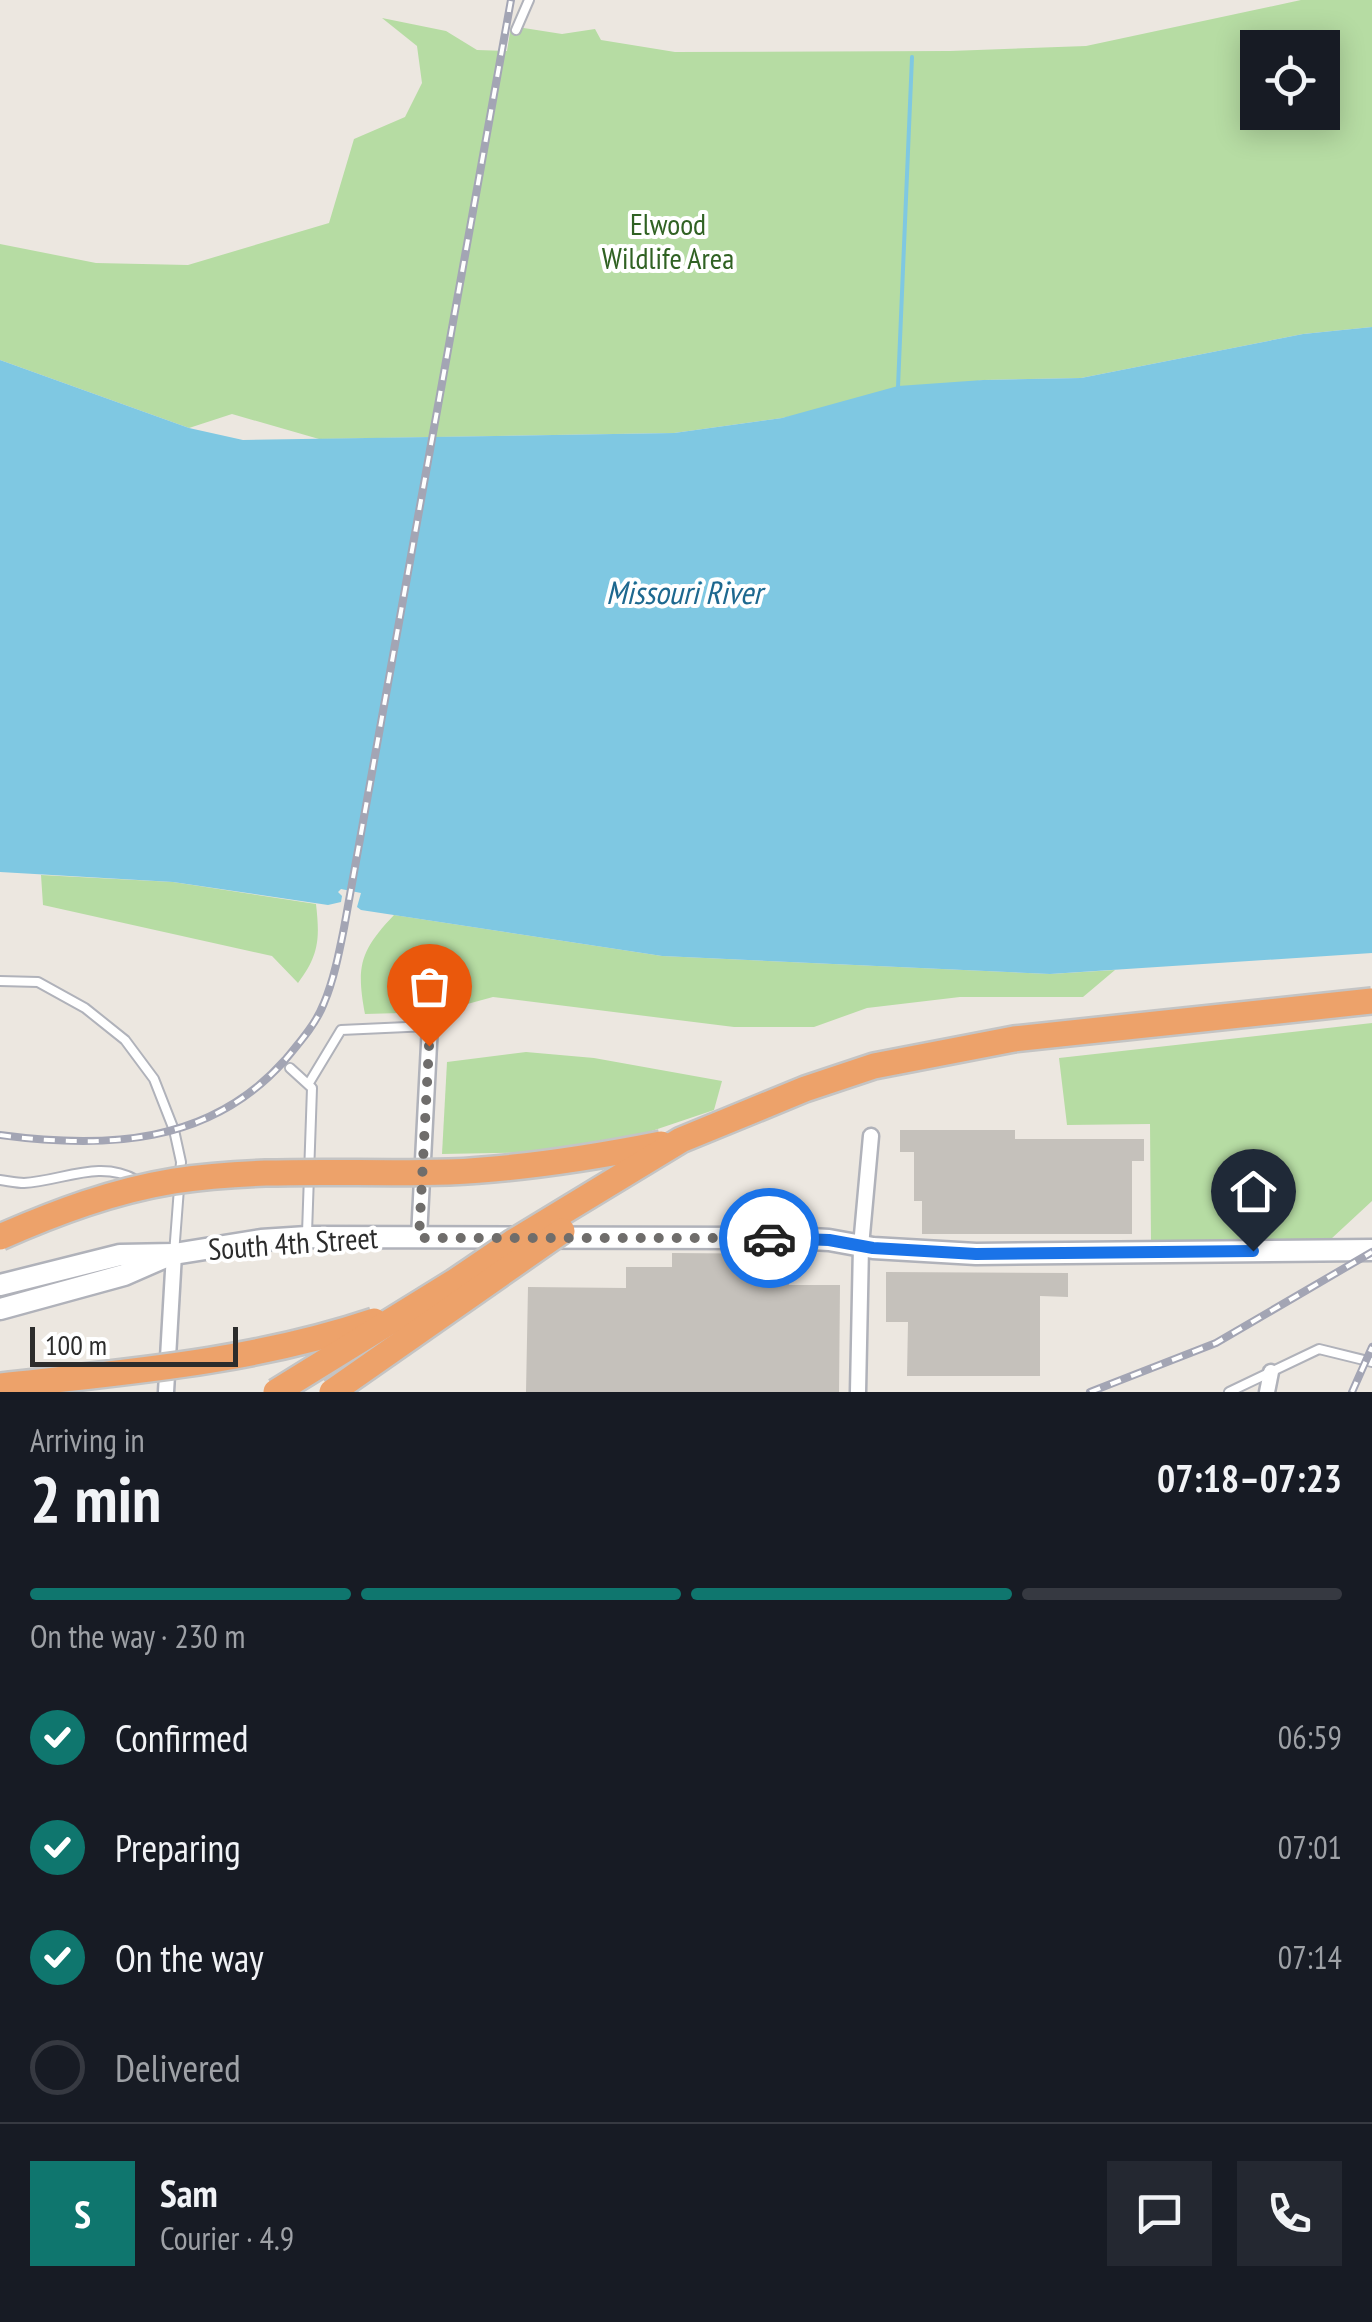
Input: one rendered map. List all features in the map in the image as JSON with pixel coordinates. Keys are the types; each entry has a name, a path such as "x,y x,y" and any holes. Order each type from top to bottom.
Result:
{"highway":[{"path":"276,1392 681,1140 806,1088 874,1066 1014,1039 1372,1002"},
{"path":"332,1392 484,1285 685,1152 804,1089 937,1051 1014,1039 1372,1002"},
{"path":"0,1237 85,1202 172,1181 246,1174 448,1172 534,1166 681,1140"},
{"path":"0,1386 240,1357 308,1342 484,1285"}],"main road":[{"name":"South 4th Street","path":"174,1254 307,1237 792,1238 976,1254 1372,1250"},
{"path":"0,1285 120,1256 174,1254"},
{"path":"0,1309 124,1275 174,1254"}],"street":[{"path":"419,1238 430,1026"},
{"path":"858,1392 861,1246 872,1136"},
{"path":"166,1392 174,1254"},
{"path":"1266,1392 1271,1372"}],"lane":[{"path":"516,30 529,0"},
{"path":"0,982 38,982 85,1008 126,1040 154,1079 174,1130 181,1162 174,1254"},
{"path":"307,1237 312,1103 309,1082 341,1030 430,1026"},
{"path":"290,1068 309,1082"},
{"path":"0,1180 26,1182 91,1170 129,1176 160,1194"},
{"path":"170,1199 179,1204"},
{"path":"1230,1392 1318,1349 1372,1362"}],"green space":[{"name":"Elwood Wildlife Area","path":"1301,0 1372,0 1372,327 1303,334 1081,378 983,380 782,418 674,433 319,439 232,414 189,428 0,360 0,244 96,263 188,265 329,223 354,139 405,117 422,83 417,46 382,18 446,31 477,50 507,51 511,26 562,34 595,29 601,40 675,52 950,51 1086,46"},
{"path":"41,875 173,882 316,904 318,937 314,955 298,983 272,956 43,905"},
{"path":"394,915 662,956 1050,974 1115,970 1083,997 960,997 867,1008 814,1027 734,1027 493,997 438,1012 365,1014 363,960"},
{"path":"1372,1023 1372,1201 1331,1239 1151,1241 1150,1124 1067,1125 1059,1058"},
{"path":"526,1052 594,1058 722,1081 714,1110 619,1142 546,1152 442,1154 447,1062"}],"water":[{"name":"Missouri River","path":"1372,327 1372,953 1050,974 662,956 361,910 357,907 361,893 341,889 341,902 328,905 173,882 0,872 0,360 189,428 243,440 674,433 782,418 898,386 1081,378 1303,334"}],"building":[{"path":"900,1130 1015,1130 1015,1139 1144,1139 1144,1161 1132,1161 1132,1234 922,1234 922,1201 914,1201 914,1152 900,1152"},
{"path":"672,1253 789,1254 789,1285 840,1285 839,1392 526,1392 528,1287 626,1288 626,1267 672,1267"},
{"path":"886,1272 1068,1273 1068,1297 1040,1296 1040,1376 907,1376 908,1322 886,1322"}],"waterway":[{"path":"898,387 912,57"}],"railway":[{"path":"0,1135 117,1140 190,1125 224,1110 256,1088 285,1060 321,1011 344,928 511,0"},
{"path":"1090,1392 1216,1343 1372,1252"},
{"path":"1352,1392 1372,1347"}],"way so far":[{"path":"429,1046 419,1238 769,1238"}],"route":[{"path":"769,1238 976,1254 1253,1251"}]}
